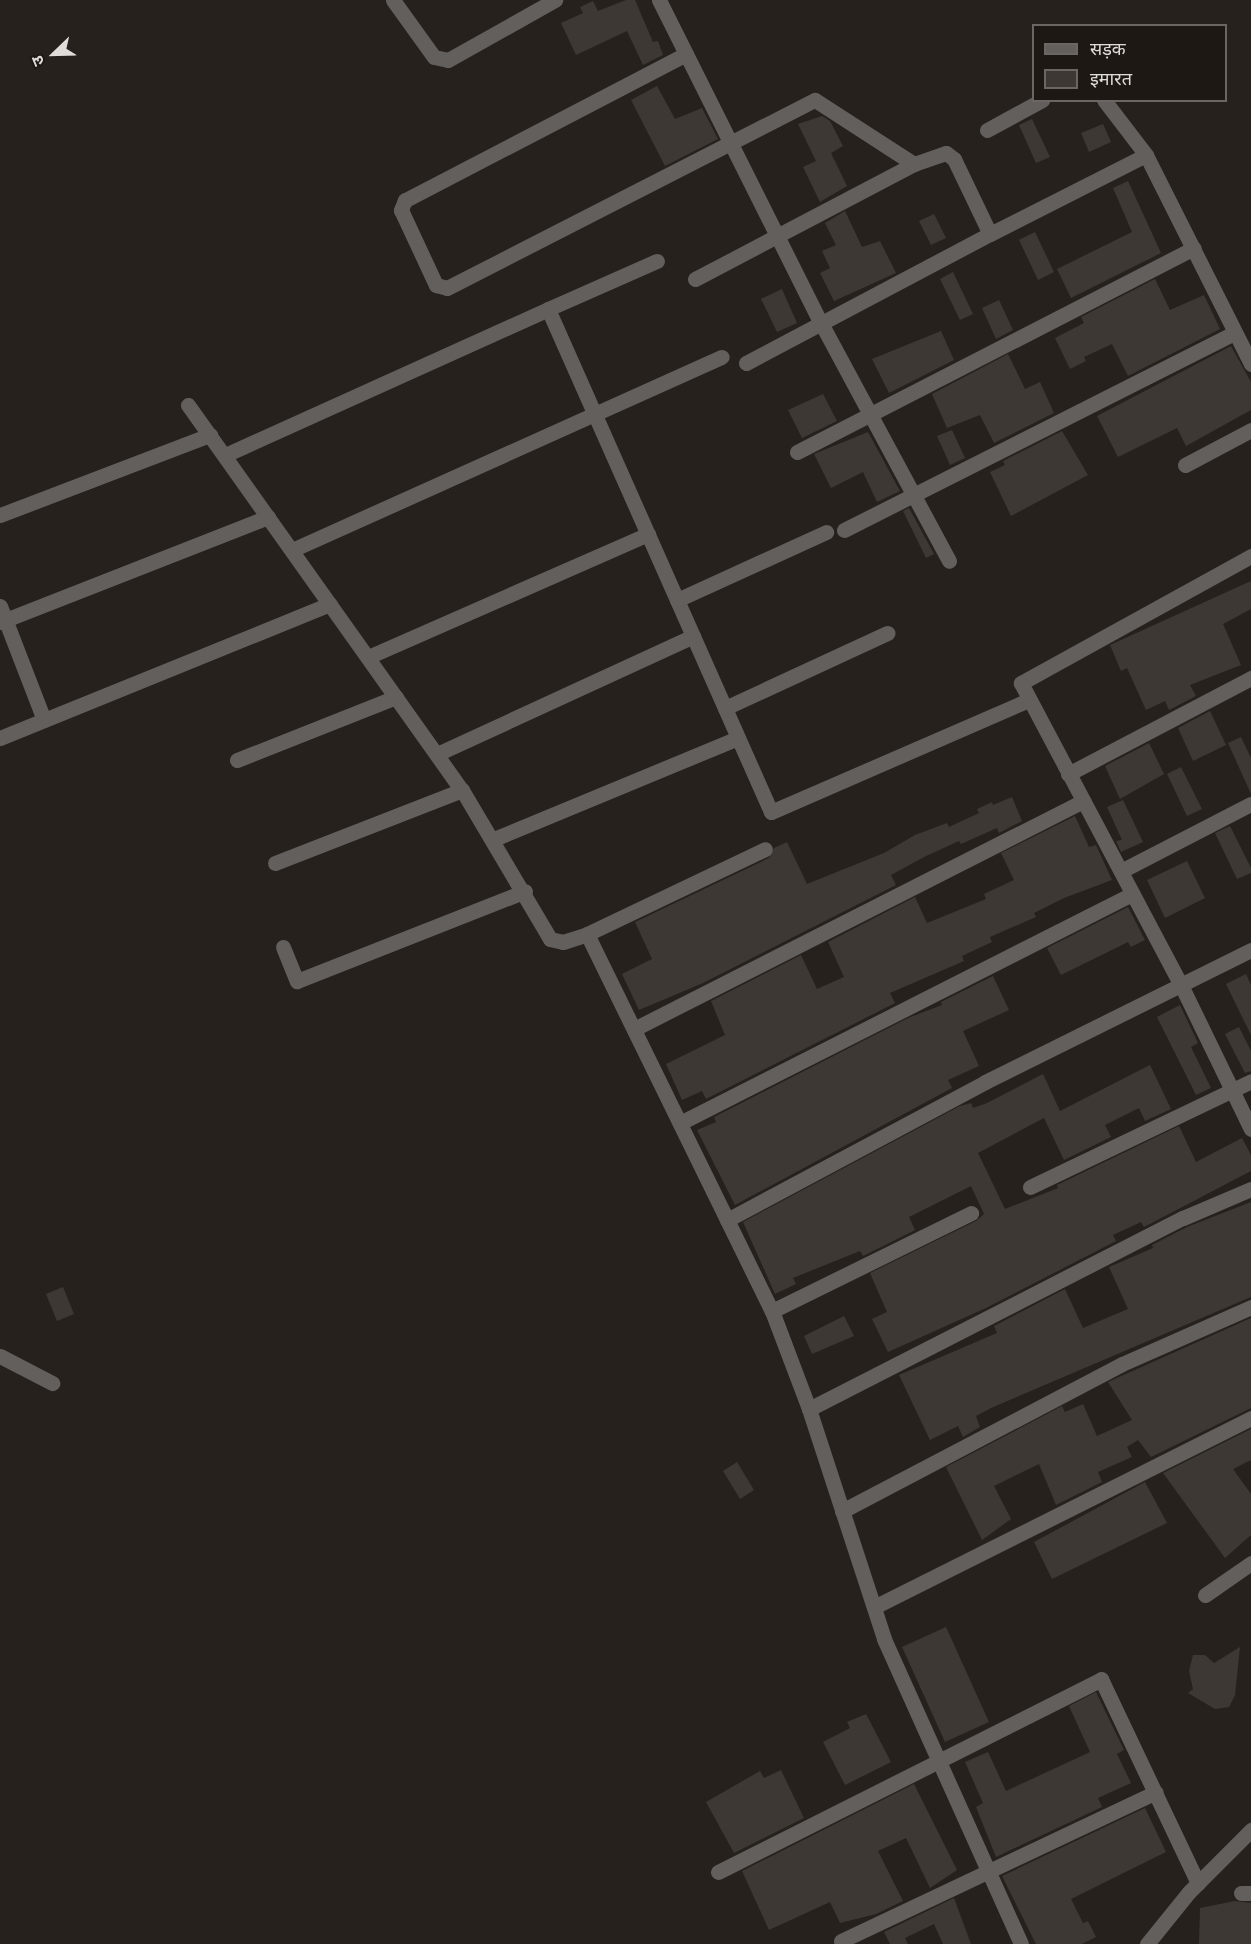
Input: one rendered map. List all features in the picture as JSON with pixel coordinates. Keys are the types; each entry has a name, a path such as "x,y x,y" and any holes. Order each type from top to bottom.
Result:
{"street":[{"path":"393,0 434,57 448,60 555,0"},
{"path":"659,0 821,323 949,561"},
{"path":"686,54 405,200 401,210 436,285 447,288 815,100 914,164"},
{"path":"987,130 1038,102"},
{"path":"1106,102 1146,155 1194,248 1233,333 1251,364"},
{"path":"695,279 914,164 946,153 954,159 990,234"},
{"path":"746,363 990,234 1146,155"},
{"path":"797,453 1194,248"},
{"path":"225,455 657,261"},
{"path":"548,309 771,813 1028,700"},
{"path":"844,530 1233,333"},
{"path":"292,550 722,357"},
{"path":"188,405 462,790 525,891 550,939 563,942 587,934 765,849"},
{"path":"1185,465 1251,430"},
{"path":"0,515 210,435"},
{"path":"44,720 2,616 268,517"},
{"path":"677,600 826,532"},
{"path":"368,657 648,534"},
{"path":"1251,556 1021,683 1181,985 1251,1129"},
{"path":"0,738 330,604"},
{"path":"725,708 887,633"},
{"path":"437,754 693,636"},
{"path":"1068,774 1251,678"},
{"path":"237,760 396,697"},
{"path":"494,839 738,738"},
{"path":"275,863 462,790"},
{"path":"634,1029 1083,801"},
{"path":"1121,871 1251,804"},
{"path":"283,947 297,981 525,891"},
{"path":"680,1123 1132,894"},
{"path":"587,934 772,1311 809,1409 884,1639 1021,1944"},
{"path":"727,1220 985,1082 1251,950"},
{"path":"1030,1187 1251,1081"},
{"path":"809,1409 1183,1218 1251,1189"},
{"path":"772,1311 971,1213"},
{"path":"842,1510 1122,1364 1251,1306"},
{"path":"0,1356 52,1383"},
{"path":"874,1607 1251,1418"},
{"path":"1205,1595 1251,1563"},
{"path":"718,1872 1101,1679 1198,1883"},
{"path":"840,1941 987,1868 1156,1792"},
{"path":"1148,1944 1198,1883 1251,1830"}],"building":[{"path":"626,0 635,0 653,42 658,41 663,55 643,65 627,31 576,55 561,23 583,13 580,7 593,1 598,11"},
{"path":"657,86 675,119 702,108 718,139 665,166 631,100"},
{"path":"822,116 830,121 843,146 831,153 847,186 820,202 803,167 816,161 798,124"},
{"path":"1032,119 1050,157 1036,163 1019,125"},
{"path":"1103,124 1111,142 1089,152 1081,133"},
{"path":"1128,181 1161,253 1071,298 1057,269 1132,232 1113,188"},
{"path":"845,211 862,247 880,241 896,273 834,301 820,273 830,268 822,251 836,245 825,223"},
{"path":"934,214 946,238 931,245 919,221"},
{"path":"1035,232 1054,272 1038,280 1019,240"},
{"path":"953,272 973,314 960,320 940,279"},
{"path":"1155,279 1170,310 1204,295 1220,329 1128,376 1112,344 1084,357 1086,361 1070,369 1055,338 1084,323 1081,317"},
{"path":"782,289 797,323 777,332 761,299"},
{"path":"999,300 1013,330 996,339 982,308"},
{"path":"941,331 954,360 889,393 872,359"},
{"path":"1231,346 1251,382 1251,410 1186,446 1177,428 1118,457 1097,416"},
{"path":"1008,354 1025,389 1040,382 1054,413 994,443 980,415 947,428 932,394"},
{"path":"823,394 837,421 802,438 788,410"},
{"path":"952,430 965,458 950,465 937,436"},
{"path":"1062,431 1088,475 1011,516 990,472 1005,465 1003,461"},
{"path":"868,432 900,491 877,502 863,472 831,488 814,454"},
{"path":"909,508 934,554 926,558 903,511"},
{"path":"1251,581 1251,609 1223,624 1241,665 1190,685 1196,696 1169,710 1165,701 1146,710 1127,668 1121,671 1110,645"},
{"path":"1210,711 1226,745 1193,761 1178,728"},
{"path":"1241,737 1251,758 1251,794 1228,743"},
{"path":"1149,743 1164,774 1120,799 1105,766"},
{"path":"1181,767 1202,809 1187,816 1167,774"},
{"path":"1012,797 1022,821 999,833 997,828 961,844 959,841 924,857 891,875 896,885 703,983 639,1010 622,974 652,959 635,922 769,858 774,848 787,842 807,884 884,853 915,835 947,823 949,827 979,813 977,809 992,802 993,805"},
{"path":"1123,800 1143,842 1121,852 1116,841 1122,840 1107,807"},
{"path":"1075,816 1089,847 1096,845 1112,880 1064,898 1034,913 1036,917 990,937 992,942 962,956 964,961 890,993 895,1003 706,1099 702,1091 682,1100 666,1064 725,1035 711,1001 801,955 817,989 844,977 828,942 915,897 927,923 986,899 984,894 1014,880 1001,853"},
{"path":"1230,826 1251,868 1251,873 1237,879 1215,833"},
{"path":"1187,861 1205,898 1165,918 1147,880"},
{"path":"1128,907 1145,940 1131,947 1128,942 1061,975 1047,948"},
{"path":"1246,974 1251,985 1251,1035 1226,984"},
{"path":"993,976 1009,1010 963,1031 979,1066 948,1080 952,1088 735,1205 697,1130 716,1122 714,1117 908,1018 942,1005 941,1002"},
{"path":"1180,1005 1198,1043 1191,1047 1211,1088 1196,1095 1157,1017"},
{"path":"1239,1027 1251,1051 1251,1071 1245,1073 1225,1034"},
{"path":"1150,1065 1171,1109 1145,1121 1139,1108 1105,1125 1111,1137 1064,1160 1044,1118 978,1153 1005,1209 1058,1188 1057,1185 1179,1126 1196,1162 1242,1138 1251,1155 1251,1171 1144,1227 1141,1222 1113,1235 1116,1241 986,1308 888,1352 872,1319 887,1312 870,1273 976,1221 984,1214 971,1186 909,1217 915,1230 863,1256 860,1251 793,1278 796,1284 775,1294 743,1222 960,1106 971,1103 973,1108 987,1103 1043,1074 1060,1111"},
{"path":"1251,1202 1251,1297 991,1408 976,1416 980,1427 963,1437 958,1426 930,1440 899,1375 997,1333 994,1326 1065,1289 1083,1328 1128,1309 1109,1267 1153,1248 1152,1245 1187,1227"},
{"path":"63,1287 74,1314 57,1321 46,1294"},
{"path":"844,1316 854,1336 812,1354 804,1336"},
{"path":"1251,1318 1251,1408 1151,1457 1138,1440 1127,1447 1132,1457 1098,1472 1102,1482 1056,1505 1039,1464 994,1486 1011,1519 982,1540 946,1467 1062,1406 1065,1412 1083,1404 1097,1436 1132,1420 1108,1382"},
{"path":"1251,1429 1251,1460 1233,1469 1251,1494 1251,1535 1225,1558 1163,1473"},
{"path":"737,1462 754,1490 740,1499 723,1471"},
{"path":"1145,1482 1167,1523 1052,1579 1034,1542"},
{"path":"946,1627 989,1722 945,1742 902,1647"},
{"path":"1240,1647 1235,1695 1229,1707 1215,1709 1188,1693 1193,1689 1189,1671 1193,1655 1205,1655 1214,1663"},
{"path":"1096,1692 1124,1750 1117,1754 1131,1783 1098,1798 1102,1807 996,1857 976,1807 983,1803 965,1762 988,1752 1006,1791 1090,1752 1069,1706"},
{"path":"866,1714 891,1762 845,1785 823,1742 850,1728 847,1722"},
{"path":"781,1770 804,1818 734,1853 706,1802 760,1771 764,1778"},
{"path":"914,1784 957,1870 930,1888 906,1838 878,1851 903,1901 876,1914 840,1923 830,1902 769,1930 742,1871"},
{"path":"1145,1808 1166,1852 1071,1899 1083,1923 1088,1921 1096,1937 1082,1944 1036,1944 1002,1876"},
{"path":"954,1898 971,1944 943,1944 934,1924 905,1938 908,1944 890,1944 884,1932"},
{"path":"1235,1901 1251,1903 1251,1944 1199,1944 1200,1908"}]}
